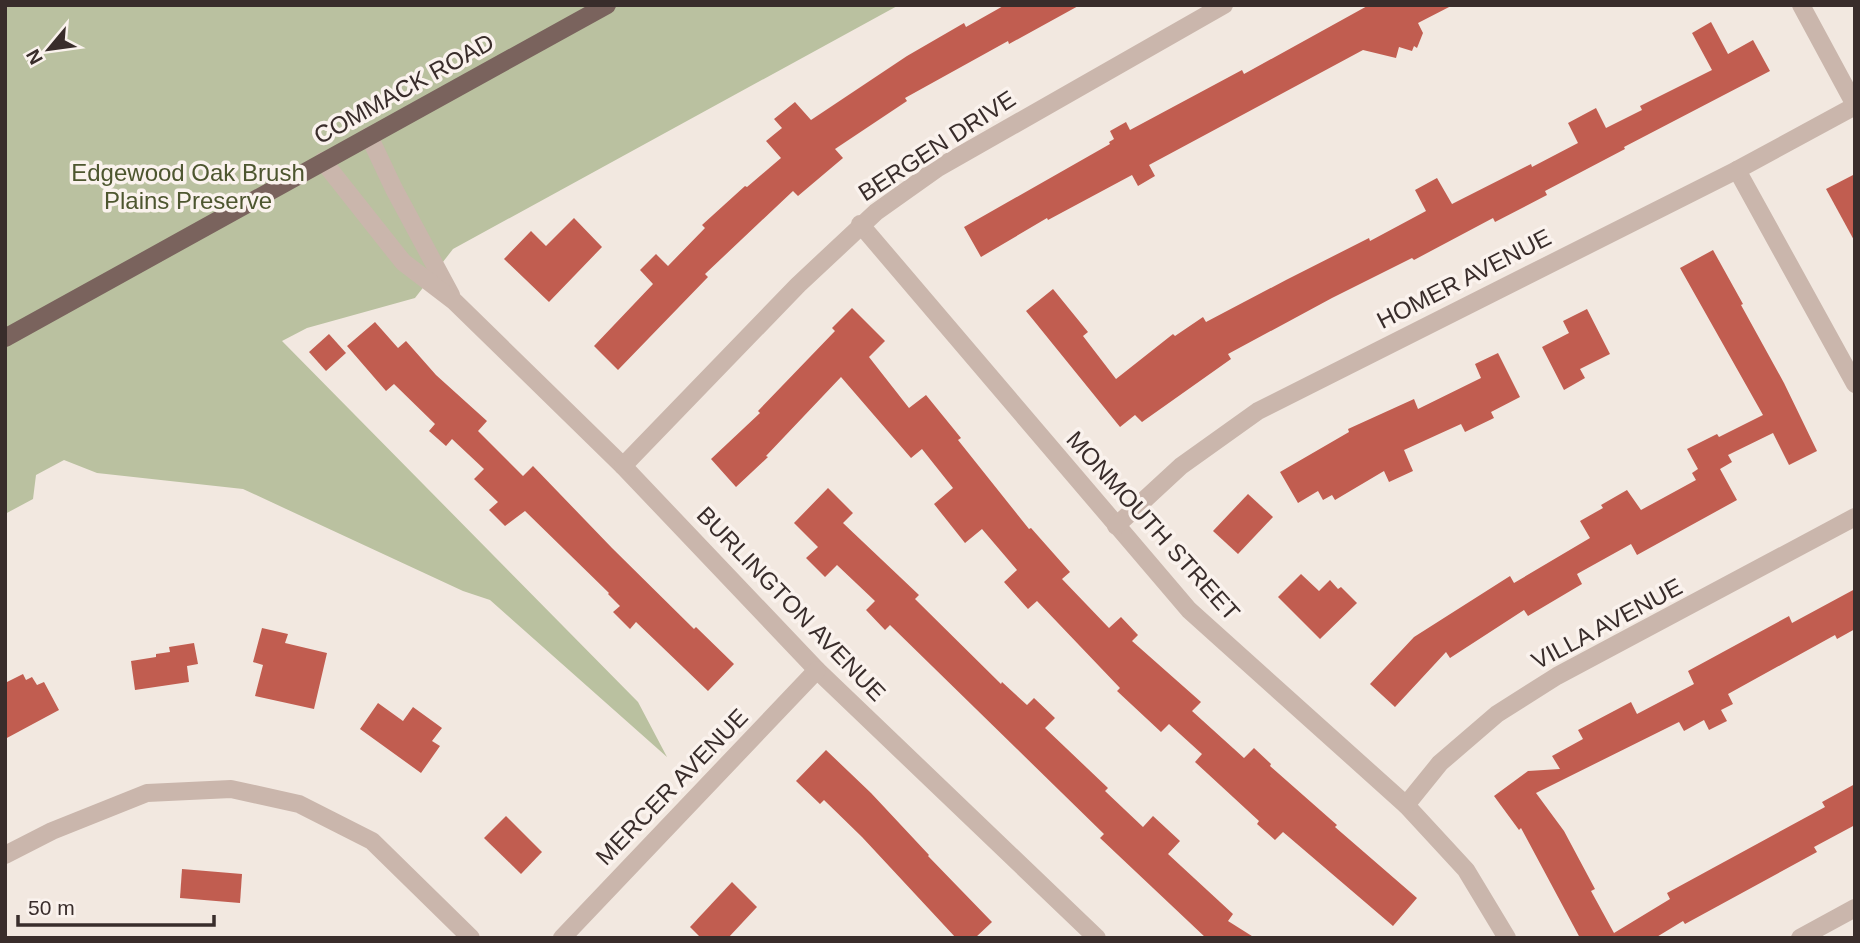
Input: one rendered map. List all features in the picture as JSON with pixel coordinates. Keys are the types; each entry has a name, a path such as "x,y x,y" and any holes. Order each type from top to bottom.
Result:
{"main road":[{"name":"COMMACK ROAD","path":"5,338 607,5"}],"street":[{"name":"BERGEN DRIVE","path":"623,466 797,285 860,224 939,168 1224,5"},
{"path":"1801,5 1855,105"},
{"name":"HOMER AVENUE","path":"1116,526 1181,466 1258,411 1738,170 1855,105"},
{"name":"BURLINGTON AVENUE","path":"369,136 454,301"},
{"name":"BURLINGTON AVENUE","path":"323,162 403,262 454,301 623,466 817,670 1097,938"},
{"path":"1738,170 1855,384"},
{"name":"MONMOUTH STREET","path":"860,224 1189,610 1406,805 1466,870 1507,938"},
{"name":"VILLA AVENUE","path":"1406,805 1440,763 1497,714 1558,676 1855,517"},
{"name":"MERCER AVENUE","path":"562,938 817,670"},
{"path":"5,855 52,831 147,793 231,789 299,804 372,841 471,938"},
{"path":"1800,938 1855,908"}],"green space":[{"name":"Edgewood Oak Brush Plains Preserve","path":"5,5 899,5 453,249 415,298 307,328 282,341 638,702 667,757 490,600 463,591 243,489 97,473 64,460 36,475 33,499 5,514"}],"building":[{"path":"1005,5 1080,5 905,98 907,101 835,149 843,158 798,196 793,191 705,274 708,277 618,370 594,346 653,284 640,270 656,254 668,266 705,228 702,225 781,158 766,141 782,128 774,119 795,102 811,120 907,56 964,23 966,27"},
{"path":"1369,5 1453,5 1418,23 1423,33 1417,48 1414,46 1412,51 1399,47 1396,58 1363,50 1149,165 1155,176 1138,186 1132,175 1048,220 1047,218 981,257 964,227 1110,144 1114,139 1110,131 1126,122 1130,130 1242,70 1244,74"},
{"path":"1711,22 1728,54 1753,40 1770,71 1624,147 1625,149 1545,191 1547,195 1495,222 1493,218 1414,260 1412,258 1228,354 1231,359 1142,422 1135,415 1120,427 1026,311 1053,289 1088,332 1083,336 1116,379 1173,334 1175,336 1203,317 1206,322 1426,211 1415,190 1437,178 1452,204 1578,143 1568,123 1596,108 1606,128 1642,110 1640,106 1712,70 1692,33"},
{"path":"1855,174 1855,242 1826,189"},
{"path":"574,218 602,247 549,302 504,259 531,231 546,246"},
{"path":"1713,250 1817,451 1789,465 1773,433 1728,455 1732,462 1720,469 1737,500 1637,555 1631,544 1577,574 1582,584 1528,616 1524,610 1450,658 1446,652 1395,707 1370,684 1414,637 1510,576 1514,583 1590,538 1580,521 1627,490 1641,510 1696,480 1692,473 1698,469 1687,449 1717,434 1719,437 1763,415 1680,268"},
{"path":"852,308 885,341 869,357 909,408 926,395 1029,529 1031,528 1070,572 1062,579 1109,628 1121,617 1138,635 1132,641 1201,702 1192,711 1244,758 1254,748 1270,766 1337,825 1335,827 1417,898 1393,926 1283,832 1275,840 1257,824 1259,821 1195,762 1202,754 1169,724 1161,732 1117,691 1120,688 1037,601 1028,609 1004,582 1017,570 982,529 965,543 934,504 953,488 922,449 911,458 841,377 766,456 768,457 736,487 711,459 760,413 758,411 835,331 832,328"},
{"path":"1587,309 1610,354 1580,369 1585,378 1564,390 1542,347 1569,333 1563,321"},
{"path":"375,322 398,348 406,341 436,375 487,421 478,431 523,476 533,466 694,629 696,627 734,664 708,691 636,622 630,629 613,612 620,606 609,593 525,511 505,526 489,510 498,502 474,479 484,469 452,439 446,446 429,431 435,424 394,384 386,391 347,346"},
{"path":"329,334 346,353 326,371 309,352"},
{"path":"1498,353 1520,397 1491,412 1494,418 1465,432 1461,424 1404,450 1413,471 1389,482 1384,471 1335,500 1332,495 1323,500 1318,491 1298,503 1280,472 1349,432 1348,429 1414,399 1418,409 1481,378 1475,364"},
{"path":"828,488 853,513 843,523 919,595 915,599 1001,684 1002,682 1027,705 1034,698 1055,718 1045,728 1108,788 1105,791 1143,827 1153,816 1180,841 1168,854 1233,914 1228,921 1255,938 1206,938 1100,838 1104,834 890,625 885,630 866,610 875,601 837,565 825,577 806,558 818,547 794,523"},
{"path":"1248,494 1273,517 1238,554 1213,531"},
{"path":"1301,574 1319,591 1330,580 1357,603 1320,639 1278,597"},
{"path":"1855,589 1855,629 1837,639 1835,635 1728,694 1733,704 1721,710 1727,721 1709,730 1704,720 1684,731 1679,722 1536,793 1564,831 1595,889 1591,891 1614,933 1670,899 1667,893 1825,807 1822,802 1855,784 1855,825 1814,847 1817,852 1655,938 1580,938 1521,828 1519,830 1494,796 1528,771 1560,769 1552,756 1583,739 1578,730 1631,702 1637,714 1694,684 1688,671 1789,616 1792,623"},
{"path":"262,628 288,634 285,643 327,653 314,709 255,696 263,665 253,662"},
{"path":"194,643 198,664 187,666 189,682 135,690 131,661 170,652 169,647"},
{"path":"23,674 26,680 32,677 37,685 44,682 59,710 5,739 5,683"},
{"path":"378,703 403,721 413,707 442,728 432,741 440,746 421,773 360,729"},
{"path":"826,750 871,793 992,922 975,938 956,938 862,837 824,800 820,804 796,781"},
{"path":"506,816 542,852 521,874 484,838"},
{"path":"182,869 242,874 240,903 180,898"},
{"path":"732,882 757,907 728,938 701,938 690,927"}]}
